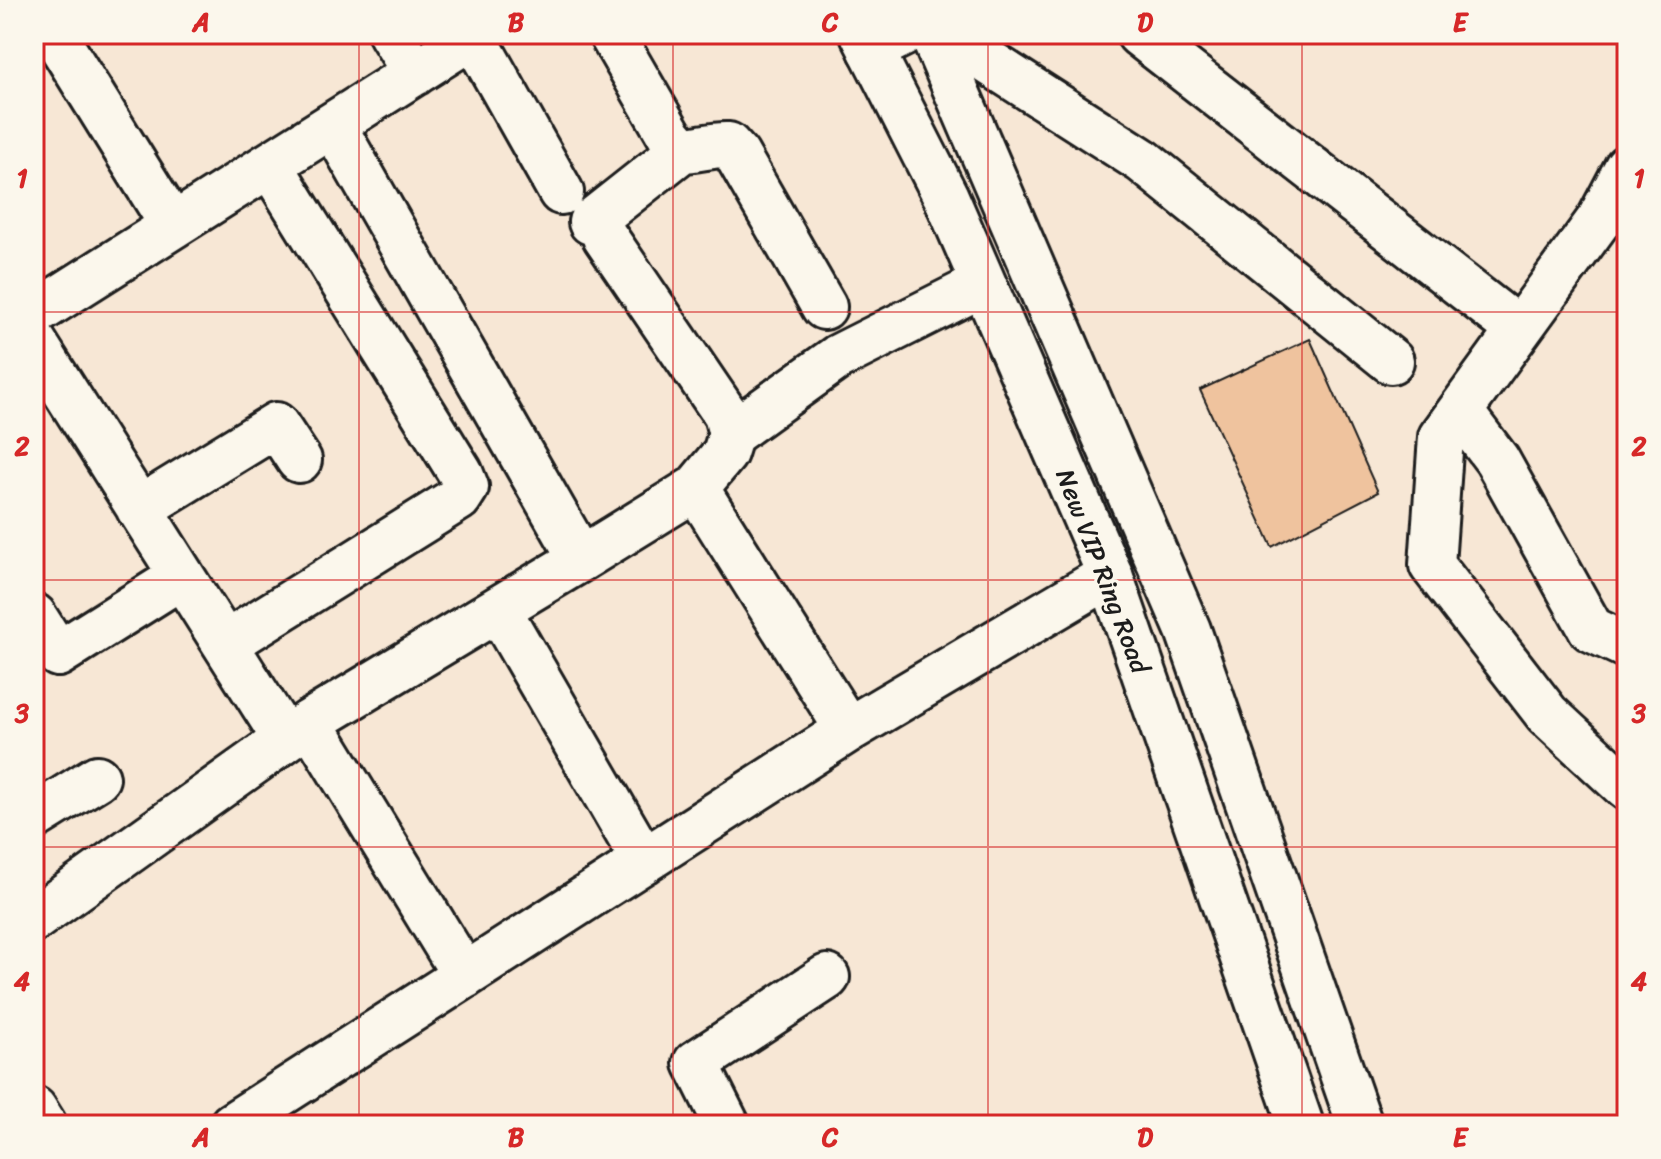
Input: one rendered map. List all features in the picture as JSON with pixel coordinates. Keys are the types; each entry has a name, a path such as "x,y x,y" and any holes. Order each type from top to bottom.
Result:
{"street":[{"path":"54,34 173,226"},
{"path":"391,34 415,73"},
{"path":"611,34 670,136 682,150"},
{"name":"New VIP Ring Road","path":"932,34 1188,630 1360,1125"},
{"path":"945,34 1143,161 1391,361"},
{"path":"1139,34 1519,330"},
{"path":"34,314 474,35 586,217 726,415 731,434 725,453 696,488 297,730 34,919"},
{"name":"New VIP Ring Road","path":"879,39 1110,575 1296,1111"},
{"path":"333,125 581,559"},
{"path":"586,217 682,150 728,145 737,155 824,307"},
{"path":"225,644 459,498 466,487 460,472 270,165"},
{"path":"1627,167 1599,220 1441,437 1432,565 1547,714 1627,788"},
{"path":"731,434 838,357 983,284"},
{"path":"34,342 225,644 297,730 465,976"},
{"path":"1460,411 1497,460 1591,629 1627,646"},
{"path":"139,509 276,425 299,460"},
{"path":"696,488 848,730"},
{"path":"232,1125 848,730 1110,575"},
{"path":"34,616 58,654 182,576"},
{"path":"498,609 644,861"},
{"path":"34,817 97,778"},
{"path":"727,1125 696,1063 827,977"},
{"path":"1296,1111 1342,1075"},
{"path":"34,1109 44,1125"}],"building":[{"path":"1310,339 1378,492 1272,547 1200,390"}]}
